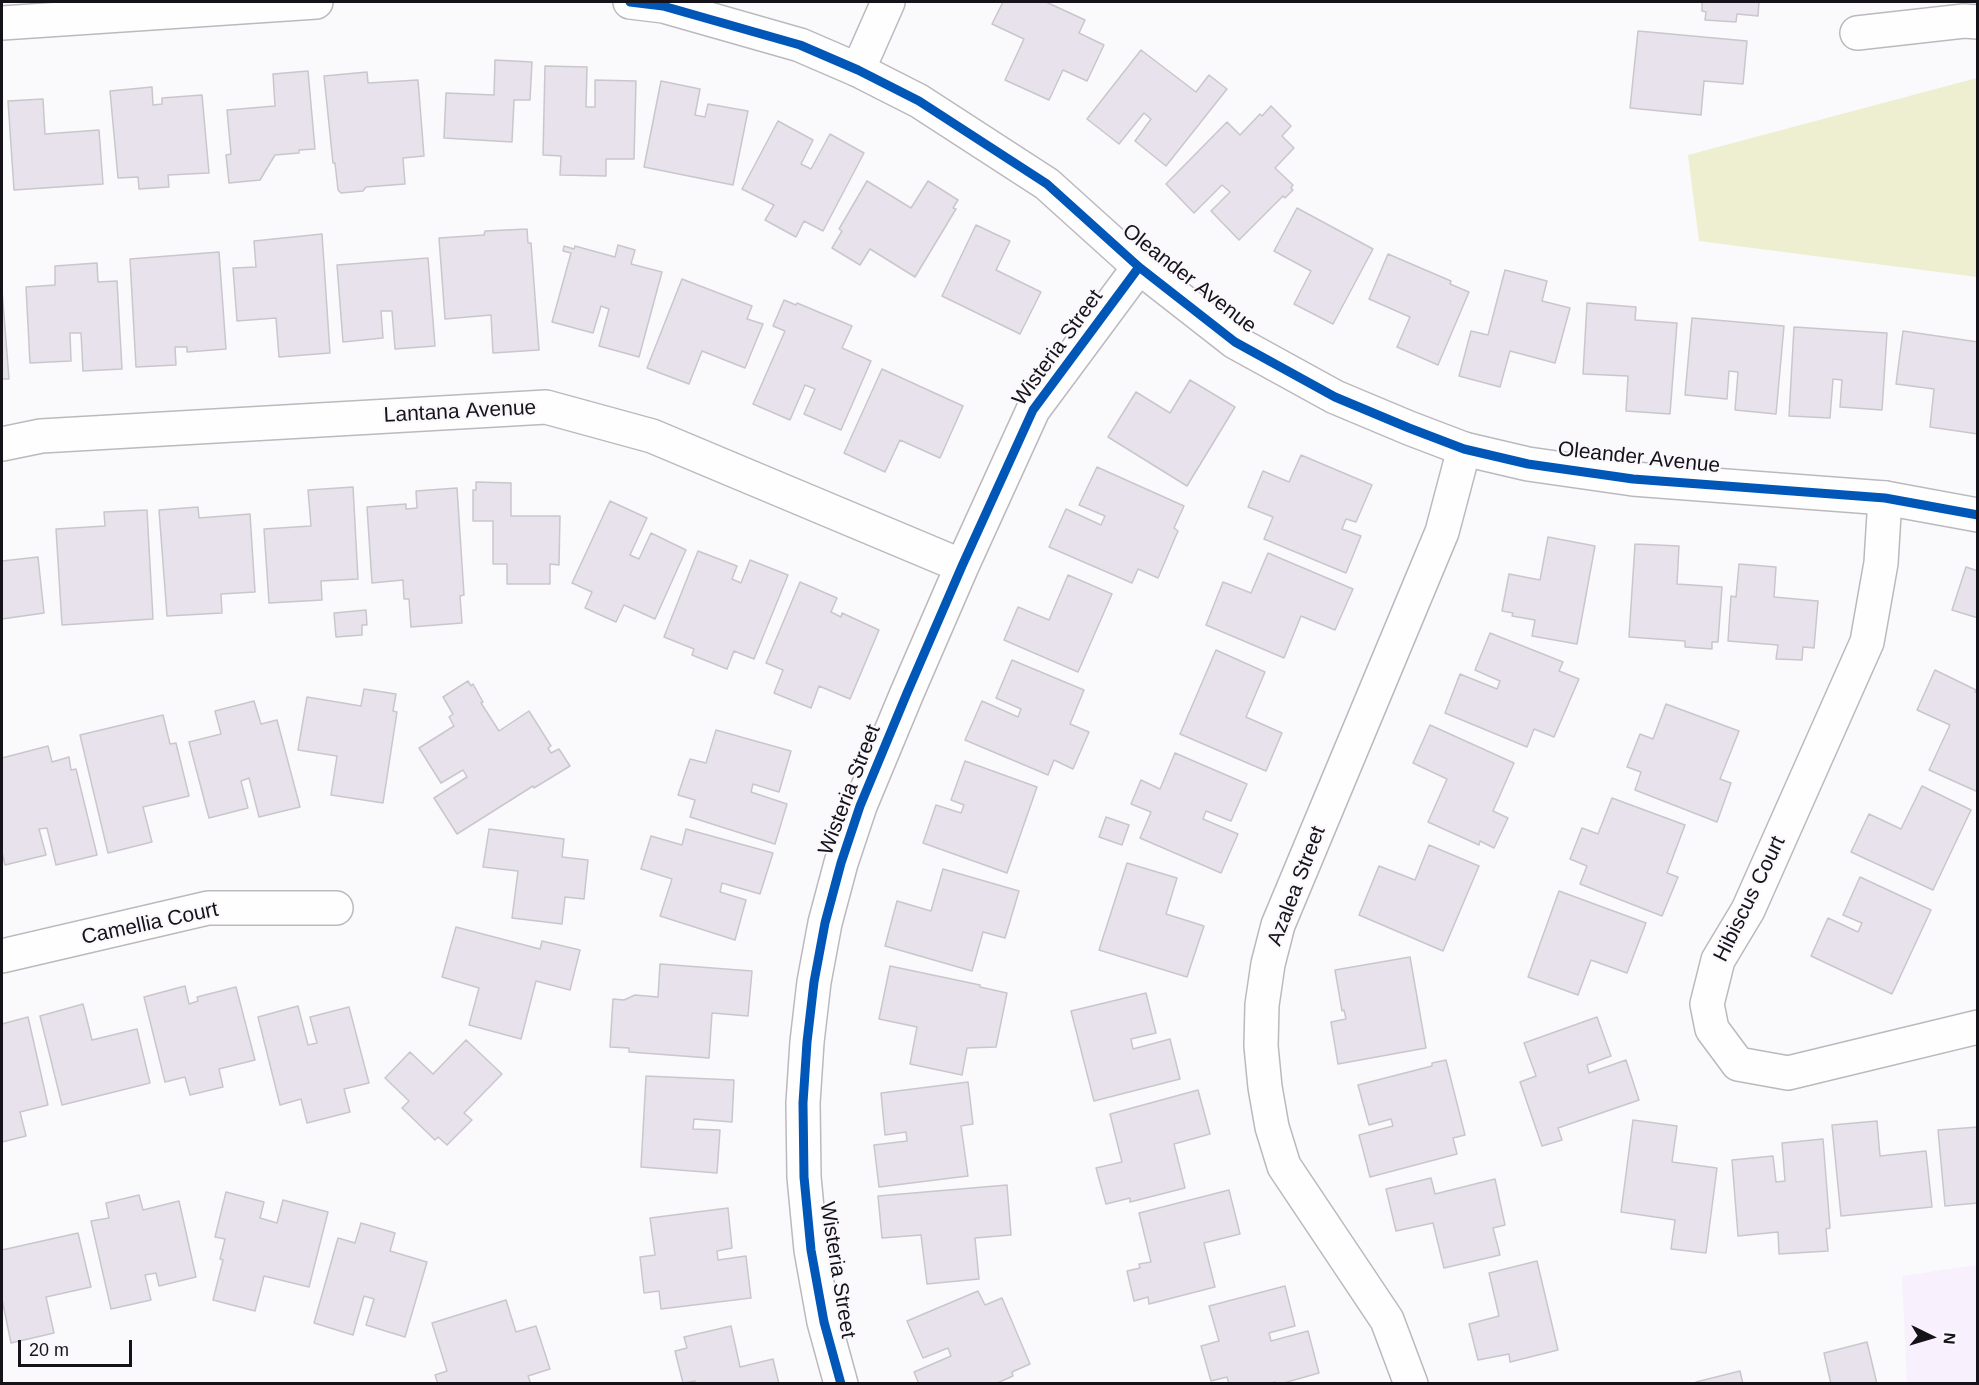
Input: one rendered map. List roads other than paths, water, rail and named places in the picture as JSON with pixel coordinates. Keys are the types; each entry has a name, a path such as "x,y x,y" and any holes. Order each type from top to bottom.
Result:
{"street":[{"path":"2,23 316,2"},
{"name":"Oleander Avenue","path":"630,2 663,6 800,45 858,70 919,101 1047,184 1140,267 1235,342 1335,397 1464,449 1528,464 1633,479 1885,498 1977,515"},
{"path":"858,70 888,2"},
{"path":"1857,33 1964,21 1977,22"},
{"name":"Wisteria Street","path":"841,1383 824,1322 811,1250 804,1177 804,1093 807,1042 814,982 825,922 860,806 962,566 1033,410 1140,267"},
{"name":"Lantana Avenue","path":"2,444 41,436 546,406 652,436 962,566"},
{"name":"Azalea Street","path":"1411,1383 1387,1320 1284,1166 1272,1127 1264,1087 1261,1046 1262,1005 1268,964 1278,925 1442,532 1464,449"},
{"name":"Hibiscus Court","path":"1885,498 1881,564 1866,642 1748,910 1719,960 1707,1004 1712,1029 1738,1064 1788,1073 1977,1027"},
{"name":"Camellia Court","path":"2,956 208,908 336,908"}]}
